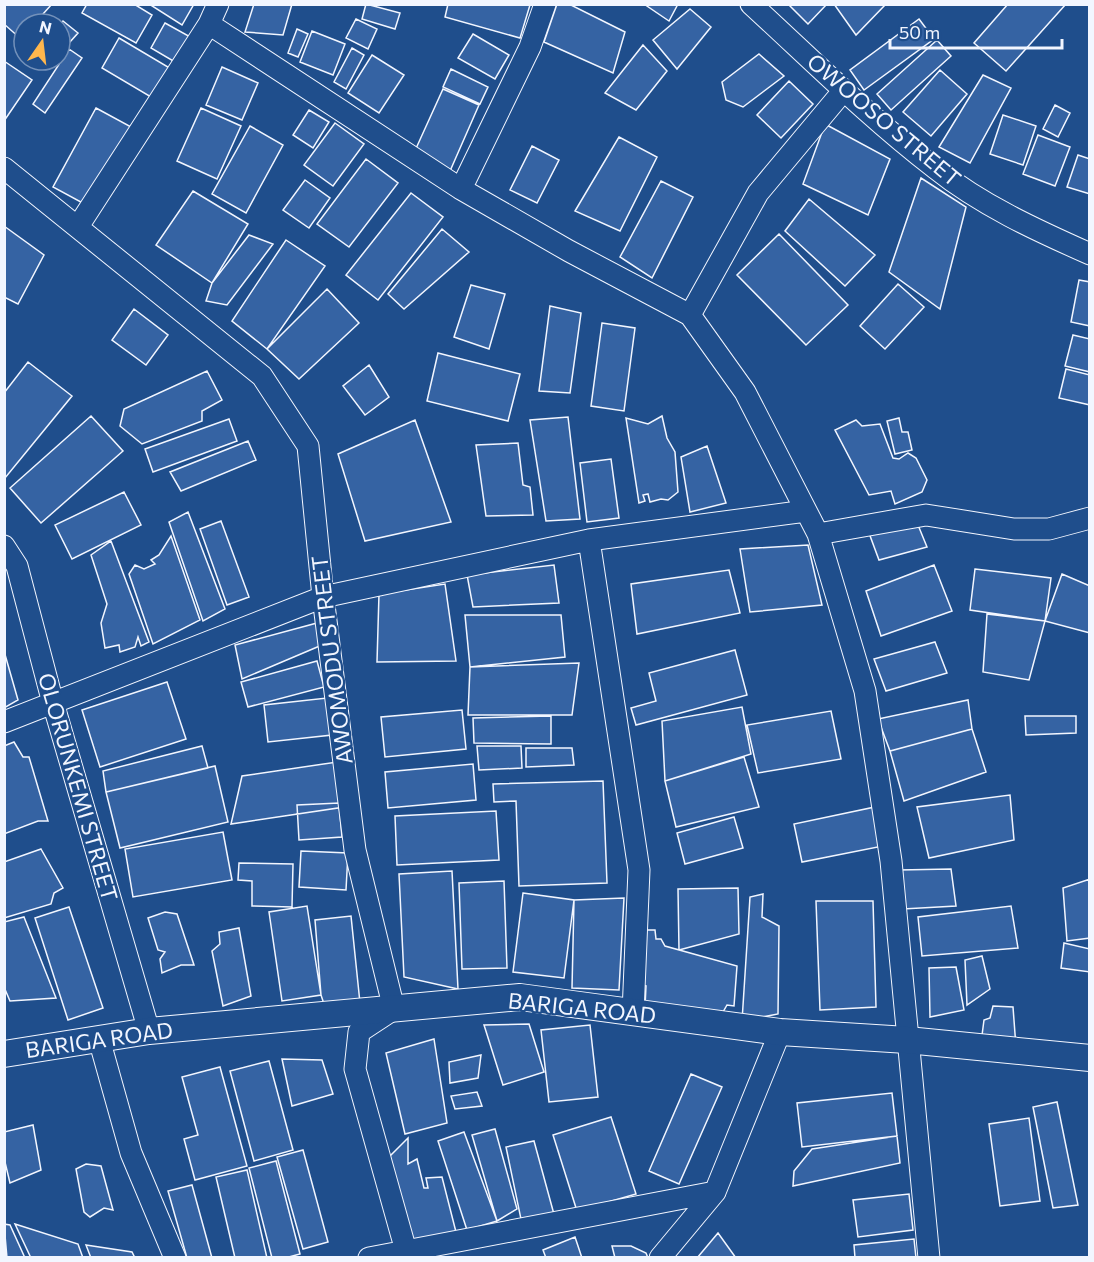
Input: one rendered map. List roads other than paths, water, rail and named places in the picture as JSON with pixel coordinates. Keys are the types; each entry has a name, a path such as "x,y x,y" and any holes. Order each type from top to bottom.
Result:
{"street":[{"path":"79,225 209,24 219,4"},
{"path":"461,189 530,47 545,4"},
{"name":"OWOOSO STREET","path":"751,4 844,90 936,170 1023,224 1089,254"},
{"path":"209,24 461,189 569,251 690,315 745,392 818,534 865,691 891,861 929,1257"},
{"path":"690,315 758,193 844,90"},
{"name":"AWOMODU STREET","path":"4,168 79,225 262,376 308,446 323,597 355,850 394,1009"},
{"path":"4,722 323,597 589,540 806,511"},
{"path":"818,534 926,515 1014,529 1049,529 1089,518"},
{"path":"589,540 639,870 633,1013"},
{"name":"OLORUNKEMI STREET","path":"4,546 17,566 53,703 149,1031"},
{"name":"BARIGA ROAD","path":"4,1054 149,1031 520,997 780,1032 908,1040 1089,1058"},
{"path":"394,1009 359,1032 355,1069 407,1254"},
{"path":"660,1257 715,1192 780,1032"},
{"path":"99,1039 131,1153 175,1257"},
{"path":"369,1257 407,1254 715,1192"}]}
